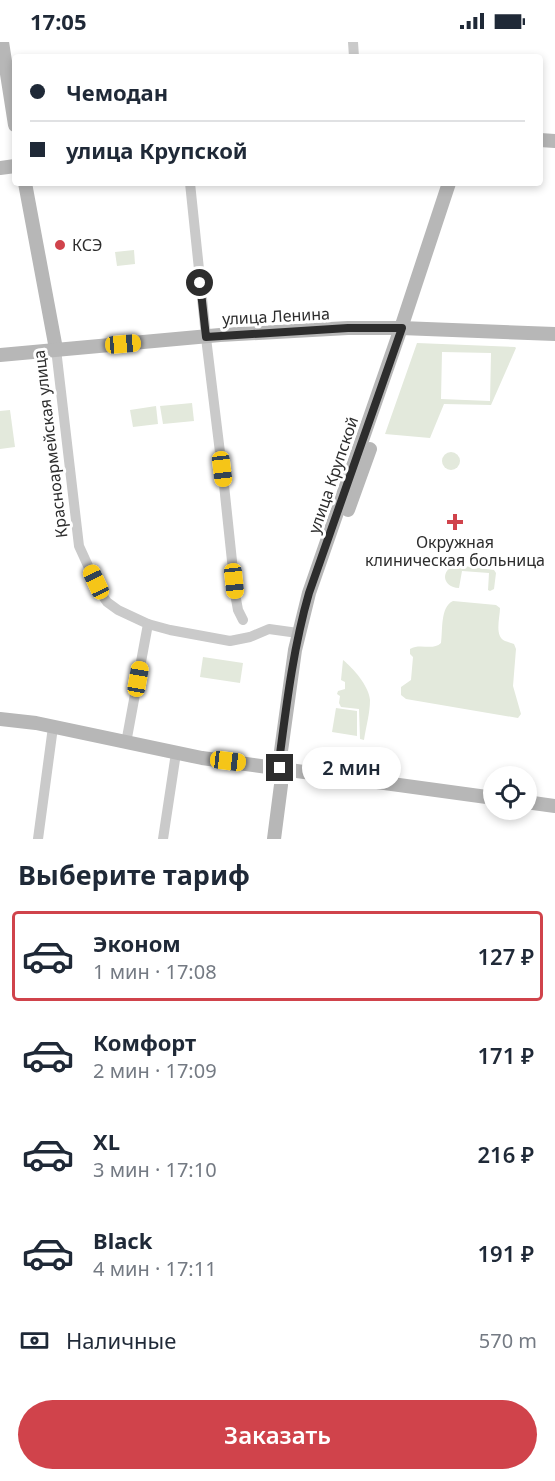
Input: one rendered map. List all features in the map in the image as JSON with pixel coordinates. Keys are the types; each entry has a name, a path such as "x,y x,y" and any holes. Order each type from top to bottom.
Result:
{"street":[{"path":"2,42 12,106"},
{"name":"Красноармейская улица","path":"27,186 56,349 79,546 100,591 107,602 118,610 148,624 170,630 230,641 250,637 270,629 302,634"},
{"path":"190,186 236,599 243,620"},
{"name":"улица Крупской","path":"406,328 448,186"},
{"name":"улица Крупской","path":"274,839 283,768 289,756 302,634 313,582 457,186"},
{"name":"улица Ленина","path":"0,355 206,337 348,328 555,334"},
{"path":"126,743 148,624"},
{"path":"0,719 53,727 176,753 483,796"},
{"path":"38,839 53,727"},
{"path":"163,839 176,753"},
{"path":"537,804 555,806"}],"shaded area":[{"path":"134,250 135,264 117,266 115,252"},
{"path":"417,343 516,348 491,405 444,404 430,438 385,434","holes":["442,352 491,353 490,401 441,399"]},
{"path":"192,403 194,421 163,424 160,406"},
{"path":"156,406 158,424 133,427 130,410"},
{"path":"10,410 15,447 0,449 0,411"},
{"path":"451,452 457,455 460,461 457,467 451,470 445,467 442,461 445,455"},
{"path":"456,565 494,570 496,573 494,589 488,590 489,573 462,571 459,588 449,585 445,574"},
{"path":"453,601 496,605 500,608 498,626 500,635 505,641 514,644 516,649 513,686 521,714 518,718 406,699 401,695 401,687 411,680 413,657 410,649 441,643 444,613"},
{"path":"203,657 243,663 240,683 200,677"},
{"path":"343,660 360,678 369,695 364,740 360,739 359,709 341,707 339,703 338,691 345,689 345,682 341,680"},
{"path":"336,708 357,711 357,736 332,732"}],"place":[{"name":"КСЭ","path":"60,245"},
{"name":"Окружная клиническая больница","path":"455,522"}],"route":[{"path":"200,283 206,337 348,328 402,328 303,612 292,671 280,768"}]}
